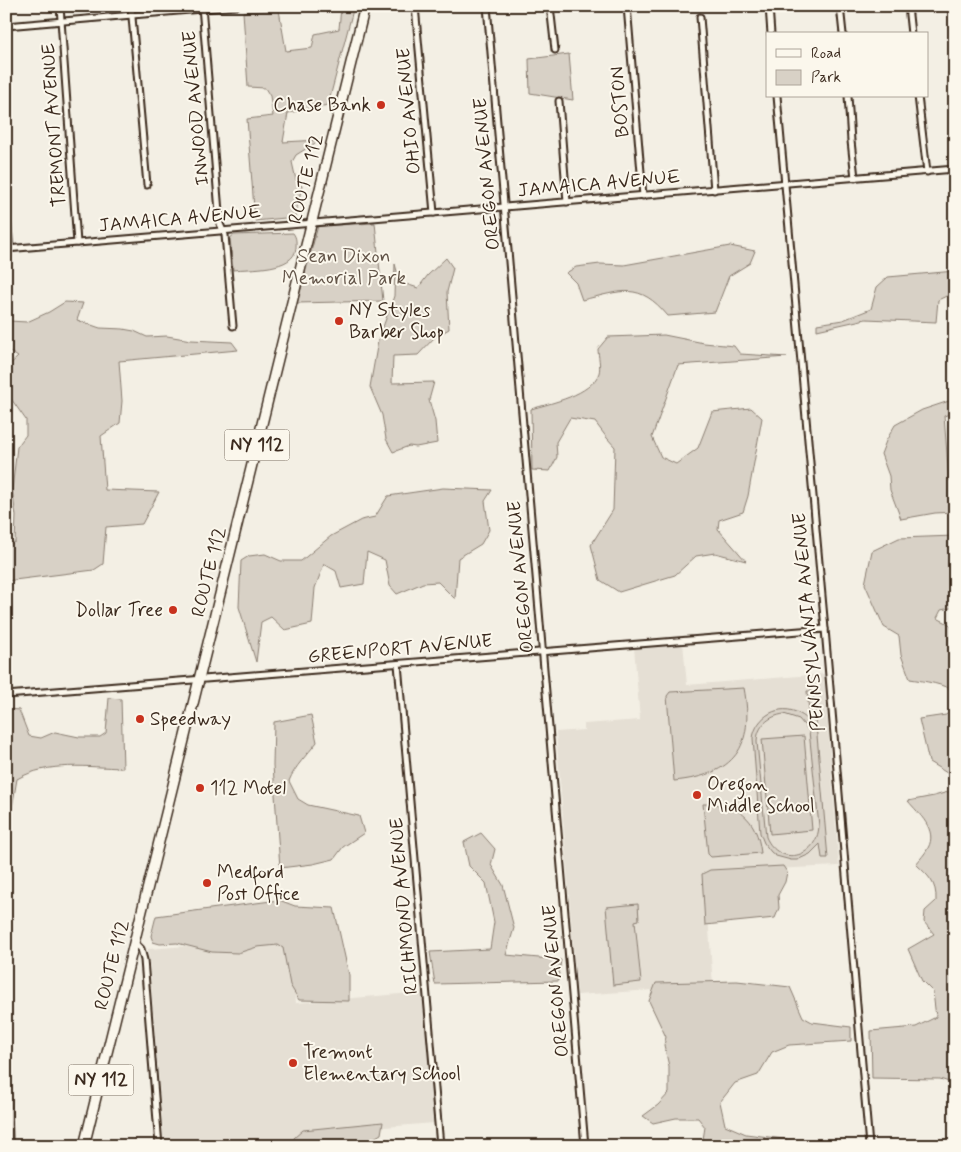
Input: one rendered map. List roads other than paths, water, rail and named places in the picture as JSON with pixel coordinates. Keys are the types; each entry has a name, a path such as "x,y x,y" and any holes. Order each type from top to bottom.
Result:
{"main road":[{"name":"ROUTE 112","path":"84,1146 365,6"}],"street":[{"name":"TREMONT AVENUE","path":"60,6 76,242"},
{"path":"131,6 147,185"},
{"path":"6,26 236,6"},
{"name":"OHIO AVENUE","path":"415,6 434,213"},
{"name":"OREGON AVENUE","path":"487,6 585,1146"},
{"path":"550,6 556,50"},
{"name":"BOSTON","path":"627,6 643,196"},
{"path":"769,6 772,32"},
{"path":"840,6 842,32"},
{"path":"908,6 911,32"},
{"name":"INWOOD AVENUE","path":"202,8 220,224 225,235 233,326"},
{"path":"700,16 714,190"},
{"name":"PENNSYLVANIA AVENUE","path":"777,98 869,1146"},
{"path":"848,98 850,141 855,178"},
{"path":"918,98 927,172"},
{"path":"559,101 567,202"},
{"name":"JAMAICA AVENUE","path":"8,248 955,169"},
{"path":"6,208 8,248"},
{"name":"GREENPORT AVENUE","path":"6,696 825,629"},
{"name":"RICHMOND AVENUE","path":"398,664 440,1146"},
{"path":"134,942 142,949 144,960 159,1146"}],"place":[{"name":"Chase Bank","path":"381,105"},
{"name":"NY Styles Barber Shop","path":"339,321"},
{"name":"Dollar Tree","path":"173,610"},
{"name":"Speedway","path":"140,719"},
{"name":"112 Motel","path":"200,788"},
{"name":"Oregon Middle School","path":"697,795"},
{"name":"Medford Post Office","path":"207,883"},
{"name":"Tremont Elementary School","path":"293,1063"}],"park label":[{"name":"Sean Dixon Memorial Park","path":"344,267"}]}
